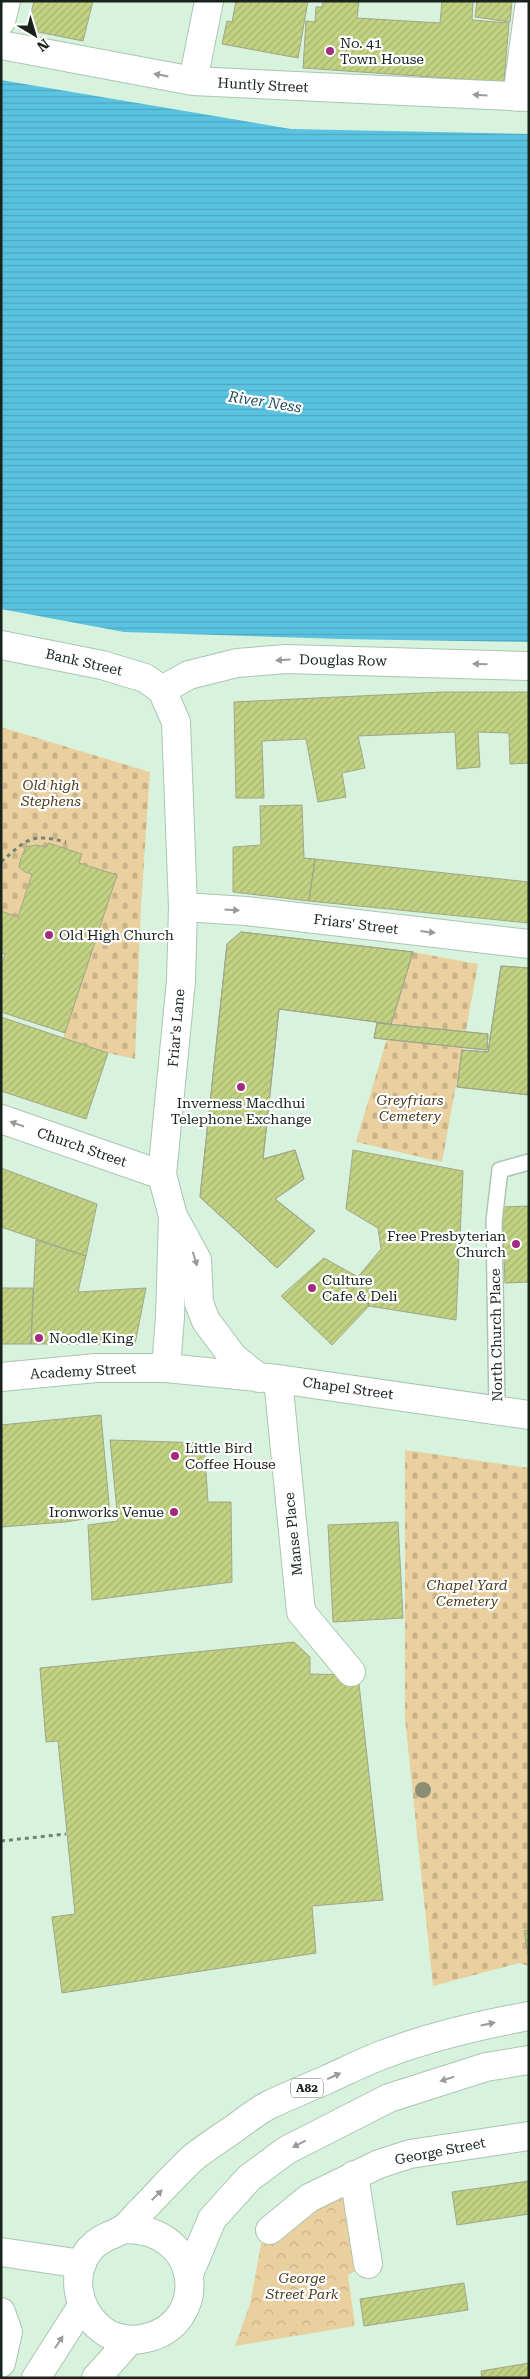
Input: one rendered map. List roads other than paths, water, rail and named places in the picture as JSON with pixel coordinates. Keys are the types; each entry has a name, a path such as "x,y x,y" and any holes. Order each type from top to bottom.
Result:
{"main road":[{"path":"1,21 6,1"},
{"path":"193,81 209,1"},
{"path":"523,97 529,8"},
{"name":"Huntly Street","path":"1,46 193,81 523,97"},
{"name":"Bank Street","path":"1,645 102,664 145,678 162,690"},
{"name":"Douglas Row","path":"162,690 189,675 237,663 286,659 529,666"},
{"name":"Friar's Lane","path":"162,690 176,722 183,907 180,981 162,1174 173,1216 170,1317 166,1368"},
{"name":"Friars' Street","path":"183,907 246,911 529,944"},
{"name":"Church Street","path":"1,1119 162,1174"},
{"path":"173,1216 198,1260 199,1303 206,1321 233,1357 268,1378"},
{"name":"Academy Street","path":"1,1377 96,1368 166,1368"},
{"name":"Chapel Street","path":"166,1368 268,1378 529,1415"},
{"name":"Manse Place","path":"268,1378 301,1612 351,1672"},
{"name":"A82","path":"82,2264 92,2248 106,2236 123,2229 195,2156 267,2106 383,2055 482,2025 529,2016"},
{"path":"189,2274 212,2219 249,2178 287,2150 389,2098 486,2067 529,2060"},
{"name":"George Street","path":"270,2230 309,2198 354,2175 410,2154 529,2136"},
{"path":"354,2175 368,2264"},
{"path":"1,2252 82,2264 78,2278 82,2306 90,2320 102,2330 115,2337 130,2340 147,2338 162,2332 175,2322 184,2308 189,2291 189,2274 183,2258 172,2244 158,2234 141,2229 123,2229"},
{"path":"36,2378 82,2306"},
{"path":"1,2312 8,2332 1,2363"},
{"path":"96,2378 130,2340"}],"lane":[{"name":"North Church Place","path":"497,1410 494,1221 500,1170 529,1162"}],"water":[{"name":"River Ness","path":"1,80 291,129 529,134 529,642 340,639 124,632 1,609"}],"place":[{"name":"No. 41 Town House","path":"330,51"},
{"name":"Old High Church","path":"49,935"},
{"name":"Inverness Macdhui Telephone Exchange","path":"241,1087"},
{"name":"Free Presbyterian Church","path":"516,1244"},
{"name":"Culture Cafe & Deli","path":"312,1288"},
{"name":"Noodle King","path":"39,1338"},
{"name":"Little Bird Coffee House","path":"175,1456"},
{"name":"Ironworks Venue","path":"174,1512"}],"park label":[{"name":"Old high Stephens","path":"51,794"},
{"name":"Greyfriars Cemetery","path":"410,1108"},
{"name":"Chapel Yard Cemetery","path":"467,1594"},
{"name":"George Street Park","path":"302,2286"}]}
